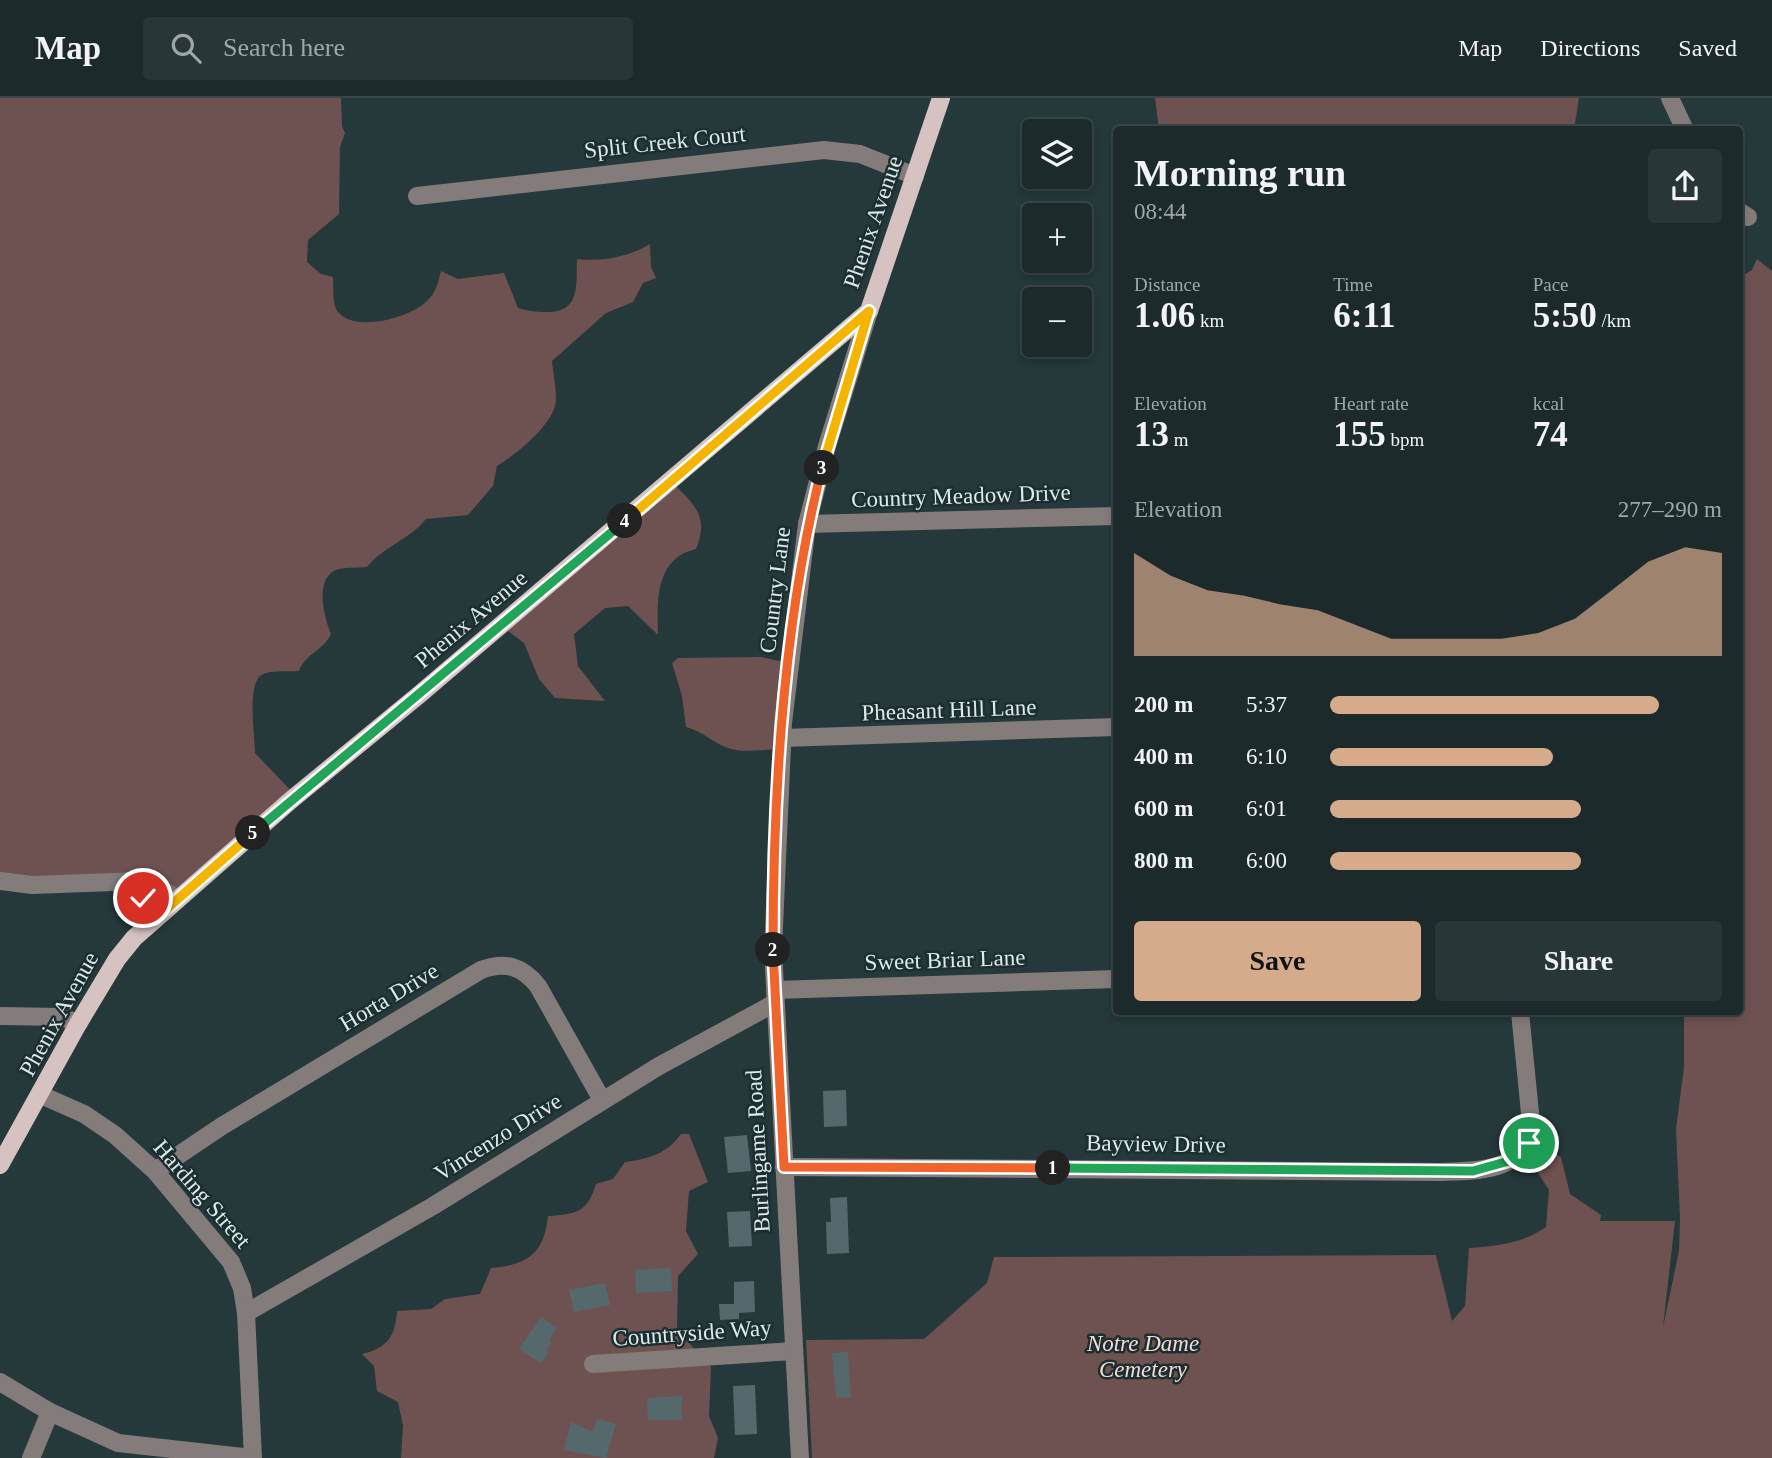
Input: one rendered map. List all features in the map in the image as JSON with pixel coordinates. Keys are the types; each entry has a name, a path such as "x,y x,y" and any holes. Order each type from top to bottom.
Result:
{"main road":[{"name":"Phenix Avenue","path":"0,1164 41,1095 78,1024 117,959 134,938 869,311 941,98"}],"street":[{"path":"1670,98 1683,126"},
{"name":"Split Creek Court","path":"417,195 824,150 860,154 915,176"},
{"name":"Country Lane","path":"777,841 783,738 807,524 869,311"},
{"name":"Country Meadow Drive","path":"807,524 1113,516"},
{"name":"Pheasant Hill Lane","path":"783,738 1113,727"},
{"name":"Burlingame Road","path":"777,841 773,920 775,996 800,1458"},
{"path":"0,881 32,885 128,881 153,884 177,899"},
{"path":"128,881 155,919"},
{"name":"Horta Drive","path":"155,1171 222,1126 481,970 494,965 511,966 525,971 538,986 603,1100"},
{"name":"Sweet Briar Lane","path":"775,996 1113,979"},
{"name":"Vincenzo Drive","path":"246,1313 433,1206 775,996"},
{"name":"Bayview Drive","path":"784,1167 1441,1172 1498,1167 1523,1151 1532,1133 1532,1111 1520,1015"},
{"path":"0,1016 63,1017 78,1024"},
{"name":"Harding Street","path":"41,1095 84,1114 115,1136 155,1171 231,1262 242,1288 246,1313 252,1458"},
{"name":"Countryside Way","path":"593,1364 794,1351"},
{"path":"0,1382 50,1412 118,1443 252,1458"},
{"path":"31,1458 50,1412"}],"green space":[{"path":"0,98 341,98 342,126 345,133 340,147 339,214 308,240 307,262 321,274 333,277 337,311 359,322 397,317 419,307 433,294 441,271 458,279 504,273 518,308 538,312 561,310 568,306 575,293 577,259 615,258 650,244 651,267 656,278 643,283 633,302 606,313 552,361 556,396 552,414 530,440 497,466 493,486 468,515 426,519 367,567 339,569 331,573 323,588 324,608 331,634 328,640 306,660 299,671 264,674 256,682 254,691 255,753 295,795 181,896 153,883 0,885"},
{"path":"1155,98 1579,98 1574,126 1158,126"},
{"name":"Notre Dame Cemetery","path":"1757,259 1772,271 1772,1458 812,1458 806,1340 924,1339 987,1283 994,1257 1436,1255 1452,1321 1465,1306 1469,1248 1509,1243 1546,1227 1549,1190 1523,1150 1548,1150 1561,1157 1570,1194 1601,1215 1600,1221 1675,1221 1663,1327 1679,1251 1676,1129 1684,1067 1684,1015 1743,1015 1743,275 1752,270"},
{"path":"671,481 697,511 701,527 696,549 673,561 661,583 658,635 628,606 605,608 574,634 578,666 605,701 555,698 539,679 524,643 500,625"},
{"path":"761,657 789,663 782,749 731,749 686,727 682,696 672,663 678,658"},
{"path":"681,1134 689,1134 708,1182 689,1191 686,1231 698,1254 678,1276 677,1330 711,1367 709,1416 718,1438 714,1458 401,1458 403,1425 398,1402 377,1391 374,1366 362,1354 378,1348 388,1340 397,1311 431,1309 445,1299 480,1294 491,1268 515,1264 532,1255 542,1240 548,1216 579,1210 589,1201 596,1184 613,1179 625,1162 656,1154 670,1146"}],"building":[{"path":"846,1090 847,1126 824,1127 823,1091"},
{"path":"747,1135 751,1171 728,1173 724,1137"},
{"path":"847,1197 849,1253 827,1254 826,1222 831,1222 830,1198"},
{"path":"750,1211 752,1246 729,1247 727,1212"},
{"path":"671,1268 672,1291 636,1293 635,1270"},
{"path":"754,1281 755,1312 739,1313 739,1319 720,1320 719,1304 734,1304 734,1282"},
{"path":"605,1283 610,1305 574,1312 569,1290"},
{"path":"541,1317 557,1328 549,1340 552,1342 546,1350 549,1352 541,1363 519,1349"},
{"path":"848,1352 851,1397 836,1398 832,1353"},
{"path":"755,1385 757,1434 735,1435 733,1386"},
{"path":"682,1396 682,1420 648,1420 647,1398"},
{"path":"597,1419 616,1424 606,1458 564,1450 571,1422 593,1432"}],"route":[{"path":"143,898 155,919 291,800 709,450 869,311 827,446 807,524 783,723 773,950 784,1167 1473,1171 1498,1167 1517,1157 1529,1143"}]}
